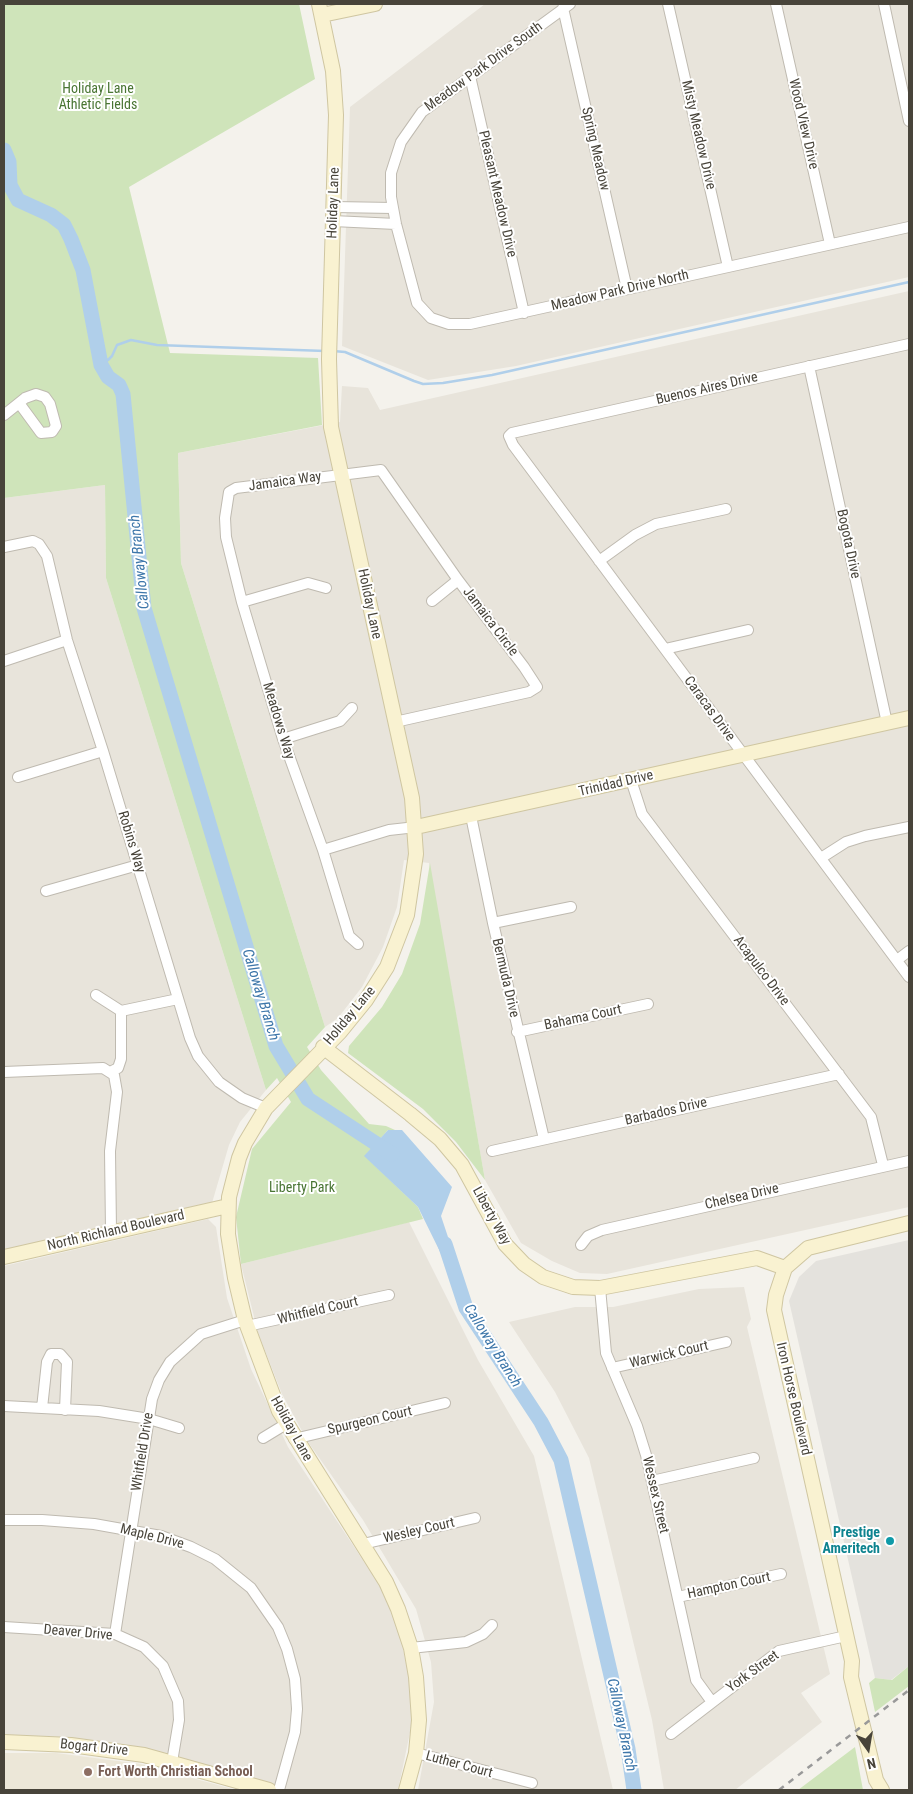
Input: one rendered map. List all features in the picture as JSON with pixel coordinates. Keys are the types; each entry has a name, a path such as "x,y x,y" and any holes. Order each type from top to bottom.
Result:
{"street":[{"path":"322,7 375,4"},
{"name":"Misty Meadow Drive","path":"668,4 728,267"},
{"name":"Wood View Drive","path":"776,4 830,244"},
{"path":"884,4 909,121"},
{"name":"Meadow Park Drive South","path":"396,224 391,174 401,142 422,112 567,6"},
{"name":"Spring Meadow","path":"567,6 627,289"},
{"name":"Holiday Lane","path":"322,7 335,94 334,207 329,352 331,427 412,798 416,827 416,854 412,895 394,951 366,1000 266,1108 239,1158 228,1206 230,1254 246,1323 273,1397 294,1439 386,1582 398,1609 411,1648 416,1677 418,1720 416,1753 406,1790"},
{"name":"Pleasant Meadow Drive","path":"470,76 524,313"},
{"path":"334,207 393,208"},
{"path":"333,221 396,224"},
{"name":"Meadow Park Drive North","path":"396,224 417,303 422,311 431,318 450,324 470,324 524,313 909,227"},
{"name":"Buenos Aires Drive","path":"510,439 509,436 512,434 909,344"},
{"name":"Bogota Drive","path":"809,366 887,723"},
{"path":"4,415 19,403"},
{"name":"Caracas Drive","path":"510,439 909,977"},
{"name":"Jamaica Circle","path":"341,474 381,470 458,580 537,687 529,692 395,722"},
{"name":"Jamaica Way","path":"229,492 236,488 341,474"},
{"name":"Meadows Way","path":"229,492 225,518 226,537 242,602 283,739 323,850 349,936 358,944"},
{"path":"599,561 635,535 656,524 726,509"},
{"name":"Robins Way","path":"4,547 33,541 39,544 47,556 67,640 103,751 190,1038 198,1056 219,1082 231,1091 266,1108"},
{"path":"432,601 458,580"},
{"path":"242,602 308,582 326,588"},
{"path":"665,649 748,630"},
{"path":"4,661 67,640"},
{"path":"283,739 340,721 352,708"},
{"name":"Trinidad Drive","path":"323,850 389,830 416,827 471,816 909,718"},
{"path":"18,778 103,751"},
{"name":"Acapulco Drive","path":"631,780 642,814 871,1117 883,1165"},
{"name":"Bermuda Drive","path":"471,816 517,1032 544,1140"},
{"path":"821,858 846,842 909,827"},
{"path":"46,891 138,865"},
{"path":"493,923 571,907"},
{"path":"897,960 909,951"},
{"path":"96,995 121,1010 178,999"},
{"name":"Bahama Court","path":"517,1032 648,1004"},
{"path":"110,1072 118,1068 121,1059 121,1010"},
{"name":"Liberty Way","path":"319,1052 410,1114 440,1139 462,1165 505,1244 524,1264 543,1276 573,1286 600,1288 757,1258 785,1268"},
{"path":"4,1072 102,1068 110,1072 116,1081 117,1092 110,1151 111,1231"},
{"name":"Barbados Drive","path":"492,1151 839,1074"},
{"name":"Chelsea Drive","path":"581,1245 588,1236 602,1230 883,1165 909,1161"},
{"name":"North Richland Boulevard","path":"4,1257 111,1231 228,1206"},
{"path":"785,1268 808,1248 909,1223"},
{"name":"Iron Horse Boulevard","path":"785,1268 776,1295 774,1310 776,1328 852,1661 859,1668 884,1778 882,1790"},
{"name":"Wessex Street","path":"600,1288 606,1353 637,1426 652,1481 696,1680 712,1702"},
{"name":"Whitfield Court","path":"246,1323 389,1295"},
{"name":"Whitfield Drive","path":"115,1634 154,1392 170,1362 201,1334 246,1323"},
{"name":"Warwick Court","path":"612,1368 726,1342"},
{"path":"42,1408 47,1362 51,1354 60,1354 67,1362 65,1410"},
{"name":"Spurgeon Court","path":"294,1439 445,1403"},
{"path":"4,1406 99,1411 149,1419 179,1428"},
{"path":"263,1438 286,1424"},
{"path":"652,1481 754,1458"},
{"name":"Wesley Court","path":"363,1544 475,1518"},
{"name":"Maple Drive","path":"4,1520 42,1520 131,1530 162,1536 215,1559 251,1588 278,1627 287,1649 295,1679 297,1709 295,1732 279,1790"},
{"name":"Hampton Court","path":"678,1597 781,1574"},
{"path":"411,1648 466,1642 483,1634 492,1625"},
{"name":"Deaver Drive","path":"4,1627 115,1634 144,1647 154,1655 164,1666 172,1685 179,1711 172,1762"},
{"name":"York Street","path":"671,1734 779,1651 846,1636"},
{"name":"Bogart Drive","path":"4,1742 80,1746 144,1754 269,1790"},
{"name":"Luther Court","path":"416,1753 532,1784"}],"shaded area":[{"path":"485,4 909,4 909,277 516,366 428,380 342,346 350,107"},
{"path":"909,291 909,1207 607,1274 580,1273 552,1261 521,1243 485,1180 429,863 404,860 397,907 383,947 362,987 338,1018 325,1027 181,563 178,453 340,422 342,386 368,388 380,410"},
{"path":"105,485 106,578 266,1090 240,1122 229,1145 212,1203 4,1250 4,498"},
{"path":"208,1219 216,1227 227,1298 251,1369 288,1447 382,1589 400,1634 409,1677 413,1718 398,1790 245,1790 242,1774 135,1748 59,1737 4,1735 4,1266"},
{"path":"409,1222 478,1360 534,1456 613,1790 418,1790 434,1702 431,1662 416,1609 363,1520 308,1442 282,1394 258,1333 241,1264"},
{"path":"909,1240 909,1666 891,1680 875,1678 789,1301 799,1277 816,1261"},
{"path":"744,1287 751,1319 747,1327 830,1674 801,1693 822,1722 735,1790 664,1790 652,1720 589,1458 555,1392 509,1322 575,1307 613,1307 699,1289"},
{"name":"Fort Worth Christian School","path":"4,1753 56,1753 141,1764 236,1790 4,1790"}],"green space":[{"path":"4,4 299,4 315,79 129,187 170,353 318,358 322,425 178,453 181,563 325,1027 307,1047 321,1070 369,1124 386,1126 395,1130 388,1130 365,1156 418,1207 423,1219 241,1264 236,1217 252,1149 291,1102 277,1078 266,1090 106,578 105,485 4,498"},
{"path":"430,863 485,1180 456,1142 423,1109 348,1053 349,1046 382,1007 402,974 420,924"},
{"path":"909,1666 909,1686 875,1712 869,1683 875,1678 892,1680"},
{"path":"855,1747 863,1790 798,1790"}],"water":[{"path":"388,1130 402,1130 452,1187 441,1216 456,1261 446,1264 418,1207 364,1156"}],"waterway":[{"name":"Calloway Branch","path":"4,150 9,162 10,185 18,200 51,215 64,225 71,239 83,270 101,365 108,377 119,385 123,394 144,608 276,1046 308,1099 392,1154"},
{"path":"333,351 345,352 423,384 443,383 492,375 909,282"},
{"path":"100,357 108,360 117,345 131,340 157,345 325,351"},
{"name":"Calloway Branch","path":"445,1244 466,1308 541,1422 561,1460 628,1749 634,1790"}],"railway":[{"path":"779,1790 909,1690"}],"place":[{"name":"Prestige Ameritech","path":"890,1541"},
{"name":"Fort Worth Christian School","path":"88,1772"}],"park label":[{"name":"Holiday Lane Athletic Fields","path":"98,98"},
{"name":"Liberty Park","path":"302,1188"}]}
